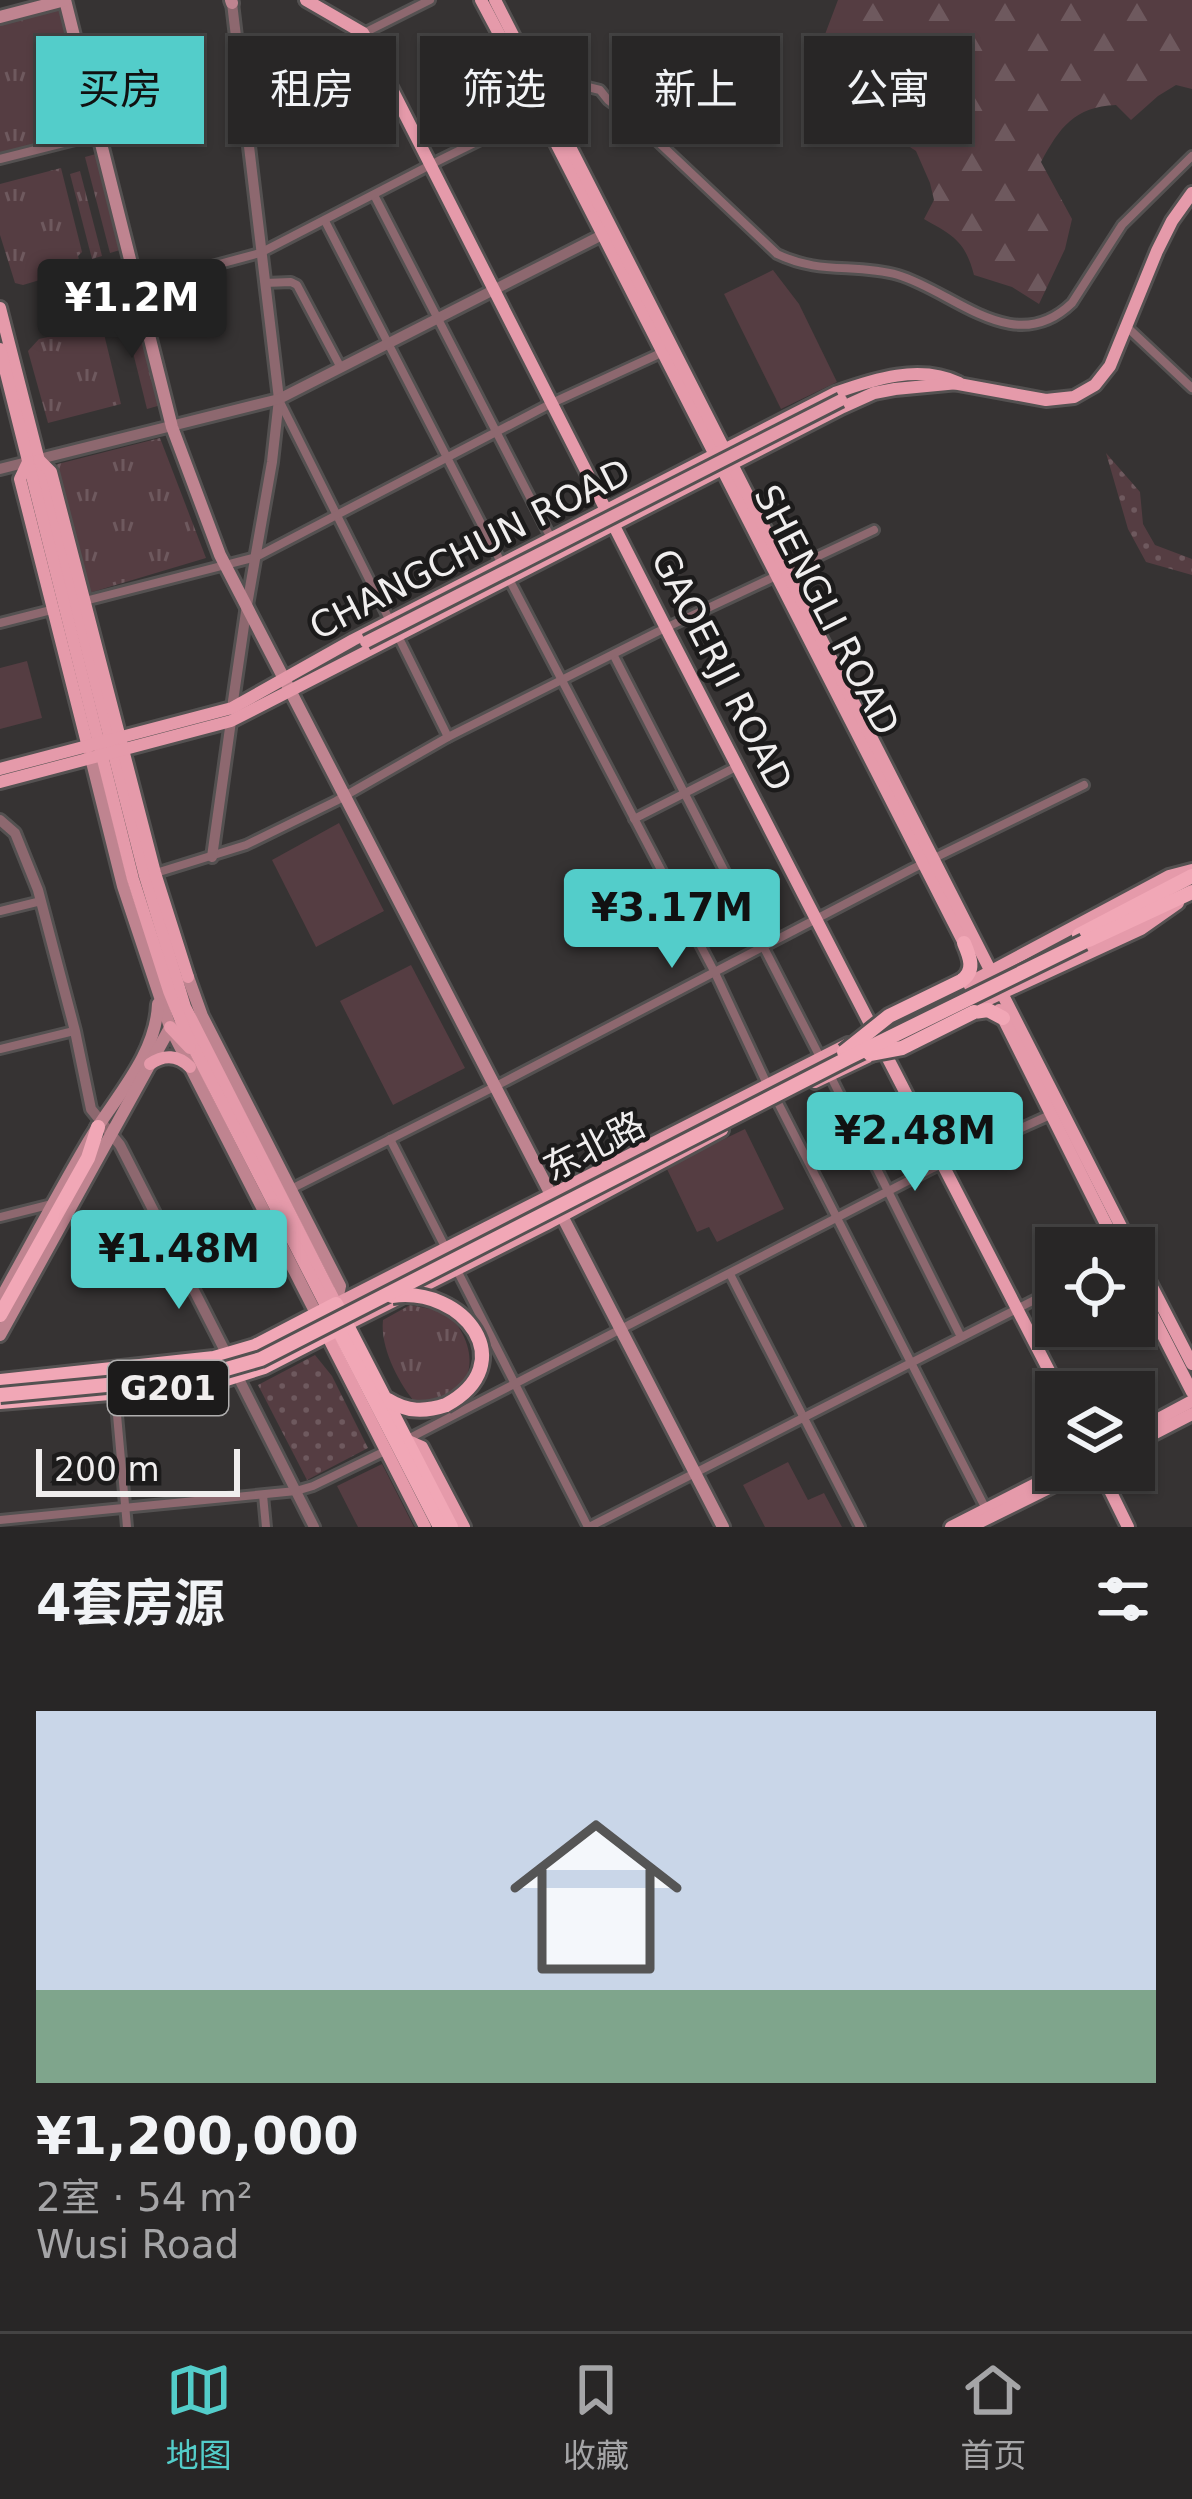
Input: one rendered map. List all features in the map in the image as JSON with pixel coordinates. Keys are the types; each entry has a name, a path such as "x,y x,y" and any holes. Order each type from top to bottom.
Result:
{"highway":[{"name":"东北路","path":"1082,939 1192,873"},
{"name":"东北路","path":"0,1392 199,1369 258,1352 1082,939 1192,893"},
{"path":"846,1055 889,1016 968,976 971,967 964,943"},
{"path":"846,1055 902,1048 974,1012 988,1010 1003,1018"},
{"name":"东北路","path":"0,1392 182,1379 261,1359 846,1055"},
{"path":"0,1315 106,1125"},
{"path":"337,1329 391,1402 428,1410 446,1406 467,1392 479,1371 480,1344 475,1330 456,1310 429,1296 381,1298"},
{"path":"327,1309 440,1527"},
{"name":"G201","path":"0,1392 230,1354 327,1309"},
{"name":"G201","path":"0,1392 115,1393 183,1387 241,1375 337,1329"},
{"path":"383,1394 396,1445 451,1527"}],"main road":[{"path":"0,17 65,0 74,36"},
{"path":"306,0 363,33"},
{"name":"SHENGLI ROAD","path":"481,0 502,36"},
{"name":"SHENGLI ROAD","path":"495,0 511,36"},
{"name":"GAOERJI ROAD","path":"363,33 1049,1371"},
{"path":"102,144 172,427 225,566 723,1527"},
{"name":"SHENGLI ROAD","path":"561,144 662,353 719,453"},
{"name":"SHENGLI ROAD","path":"562,144 986,975 1122,1227"},
{"name":"CHANGCHUN ROAD","path":"0,782 231,714 841,400 892,383 921,380 1046,400 1074,397 1102,378 1157,251 1192,193"},
{"path":"0,308 27,458 20,479 69,606 195,1062"},
{"path":"0,349 107,753 121,878 157,990 170,1027 195,1062 337,1329"},
{"name":"CHANGCHUN ROAD","path":"334,659 610,517 835,393 871,380 924,374 959,383"},
{"path":"610,517 726,467 874,393 959,383"},
{"path":"27,458 51,472 69,606"},
{"name":"CHANGCHUN ROAD","path":"505,571 552,539 610,517"},
{"name":"CHANGCHUN ROAD","path":"0,769 107,753"},
{"name":"SHENGLI ROAD","path":"928,862 964,943 986,975"},
{"name":"东北路","path":"327,1309 986,975 1154,884 1192,873"},
{"path":"144,876 202,1016 285,1192 327,1309"},
{"name":"东北路","path":"337,1329 776,1101 1141,929 1192,893"},
{"path":"0,1300 54,1204 150,1064 181,1008 188,976"},
{"path":"0,1335 153,1036 157,990"},
{"name":"SHENGLI ROAD","path":"997,994 1003,1018 1107,1227"},
{"path":"181,1008 285,1192"},
{"path":"150,1064 171,1057 195,1062"},
{"name":"SHENGLI ROAD","path":"1155,1291 1192,1364"},
{"path":"1155,1322 1192,1397 1155,1419"},
{"path":"1155,1433 1192,1414"},
{"path":"425,1527 396,1445 422,1447 464,1527"},
{"path":"970,1527 1035,1486"},
{"path":"951,1527 1038,1491"},
{"path":"1110,1491 1128,1527"}],"street":[{"path":"363,33 430,0"},
{"path":"212,857 279,399 232,1"},
{"path":"588,88 601,90 777,254 799,265 899,276 987,319 1019,325 1063,312 1122,225 1192,156"},
{"path":"0,159 60,144"},
{"path":"138,286 260,253 475,144"},
{"path":"374,195 552,539"},
{"path":"325,221 715,973 768,1086 988,1513"},
{"path":"0,469 27,458 279,399 602,235"},
{"path":"264,283 297,285 340,368"},
{"path":"1127,328 1192,388"},
{"path":"0,623 256,557 553,403 662,353"},
{"path":"279,399 448,737"},
{"path":"51,472 53,455"},
{"path":"144,876 246,845 448,737 874,530"},
{"path":"614,656 820,1058"},
{"path":"634,819 738,766"},
{"path":"285,1192 1084,785"},
{"path":"0,820 15,833 41,901 88,1086 94,1089 106,1125 125,1141 318,1527"},
{"path":"0,911 41,901"},
{"path":"0,1049 75,1031"},
{"path":"830,1075 959,1333"},
{"path":"0,1520 299,1490 396,1445 941,1164 1050,1115"},
{"path":"390,1138 589,1527 1035,1300"},
{"path":"0,1217 54,1204"},
{"path":"730,1274 860,1527"},
{"path":"112,1370 127,1527"},
{"path":"263,1495 266,1527"}],"green space":[{"path":"838,0 1192,0 1192,89 1176,85 1131,120 1116,105 1089,110 1070,121 1055,139 1041,162 1072,219 1065,249 1039,304 1012,287 974,275 957,241 924,219 934,200 930,183 916,151 906,144 972,144 972,36 824,36"},
{"path":"64,6 72,36 36,36 38,144 0,154 0,22"},
{"path":"96,154 120,250 110,253 85,157"},
{"path":"61,168 82,252 80,268 23,285 15,283 0,235 0,184"},
{"path":"80,171 102,256 92,259 70,174"},
{"path":"773,270 799,304 837,382 781,409 724,294"},
{"path":"139,321 161,405 147,409 126,324"},
{"path":"98,326 121,404 48,423 28,351 39,339"},
{"path":"160,438 206,558 89,593 54,465"},
{"path":"1106,453 1140,492 1143,524 1155,545 1192,559 1192,575 1146,562 1128,529"},
{"path":"27,661 42,718 0,729 0,668"},
{"path":"339,823 384,911 316,947 272,860"},
{"path":"411,965 465,1068 393,1105 340,1001"},
{"path":"745,1129 784,1209 717,1242 709,1227 697,1232 666,1167"},
{"path":"410,1305 446,1312 459,1327 466,1343 468,1373 450,1395 413,1400 391,1362 383,1320"},
{"path":"315,1355 332,1376 368,1448 307,1480 258,1385"},
{"path":"788,1462 808,1500 824,1493 842,1527 765,1527 743,1485"},
{"path":"382,1464 414,1527 358,1527 337,1486"}]}
